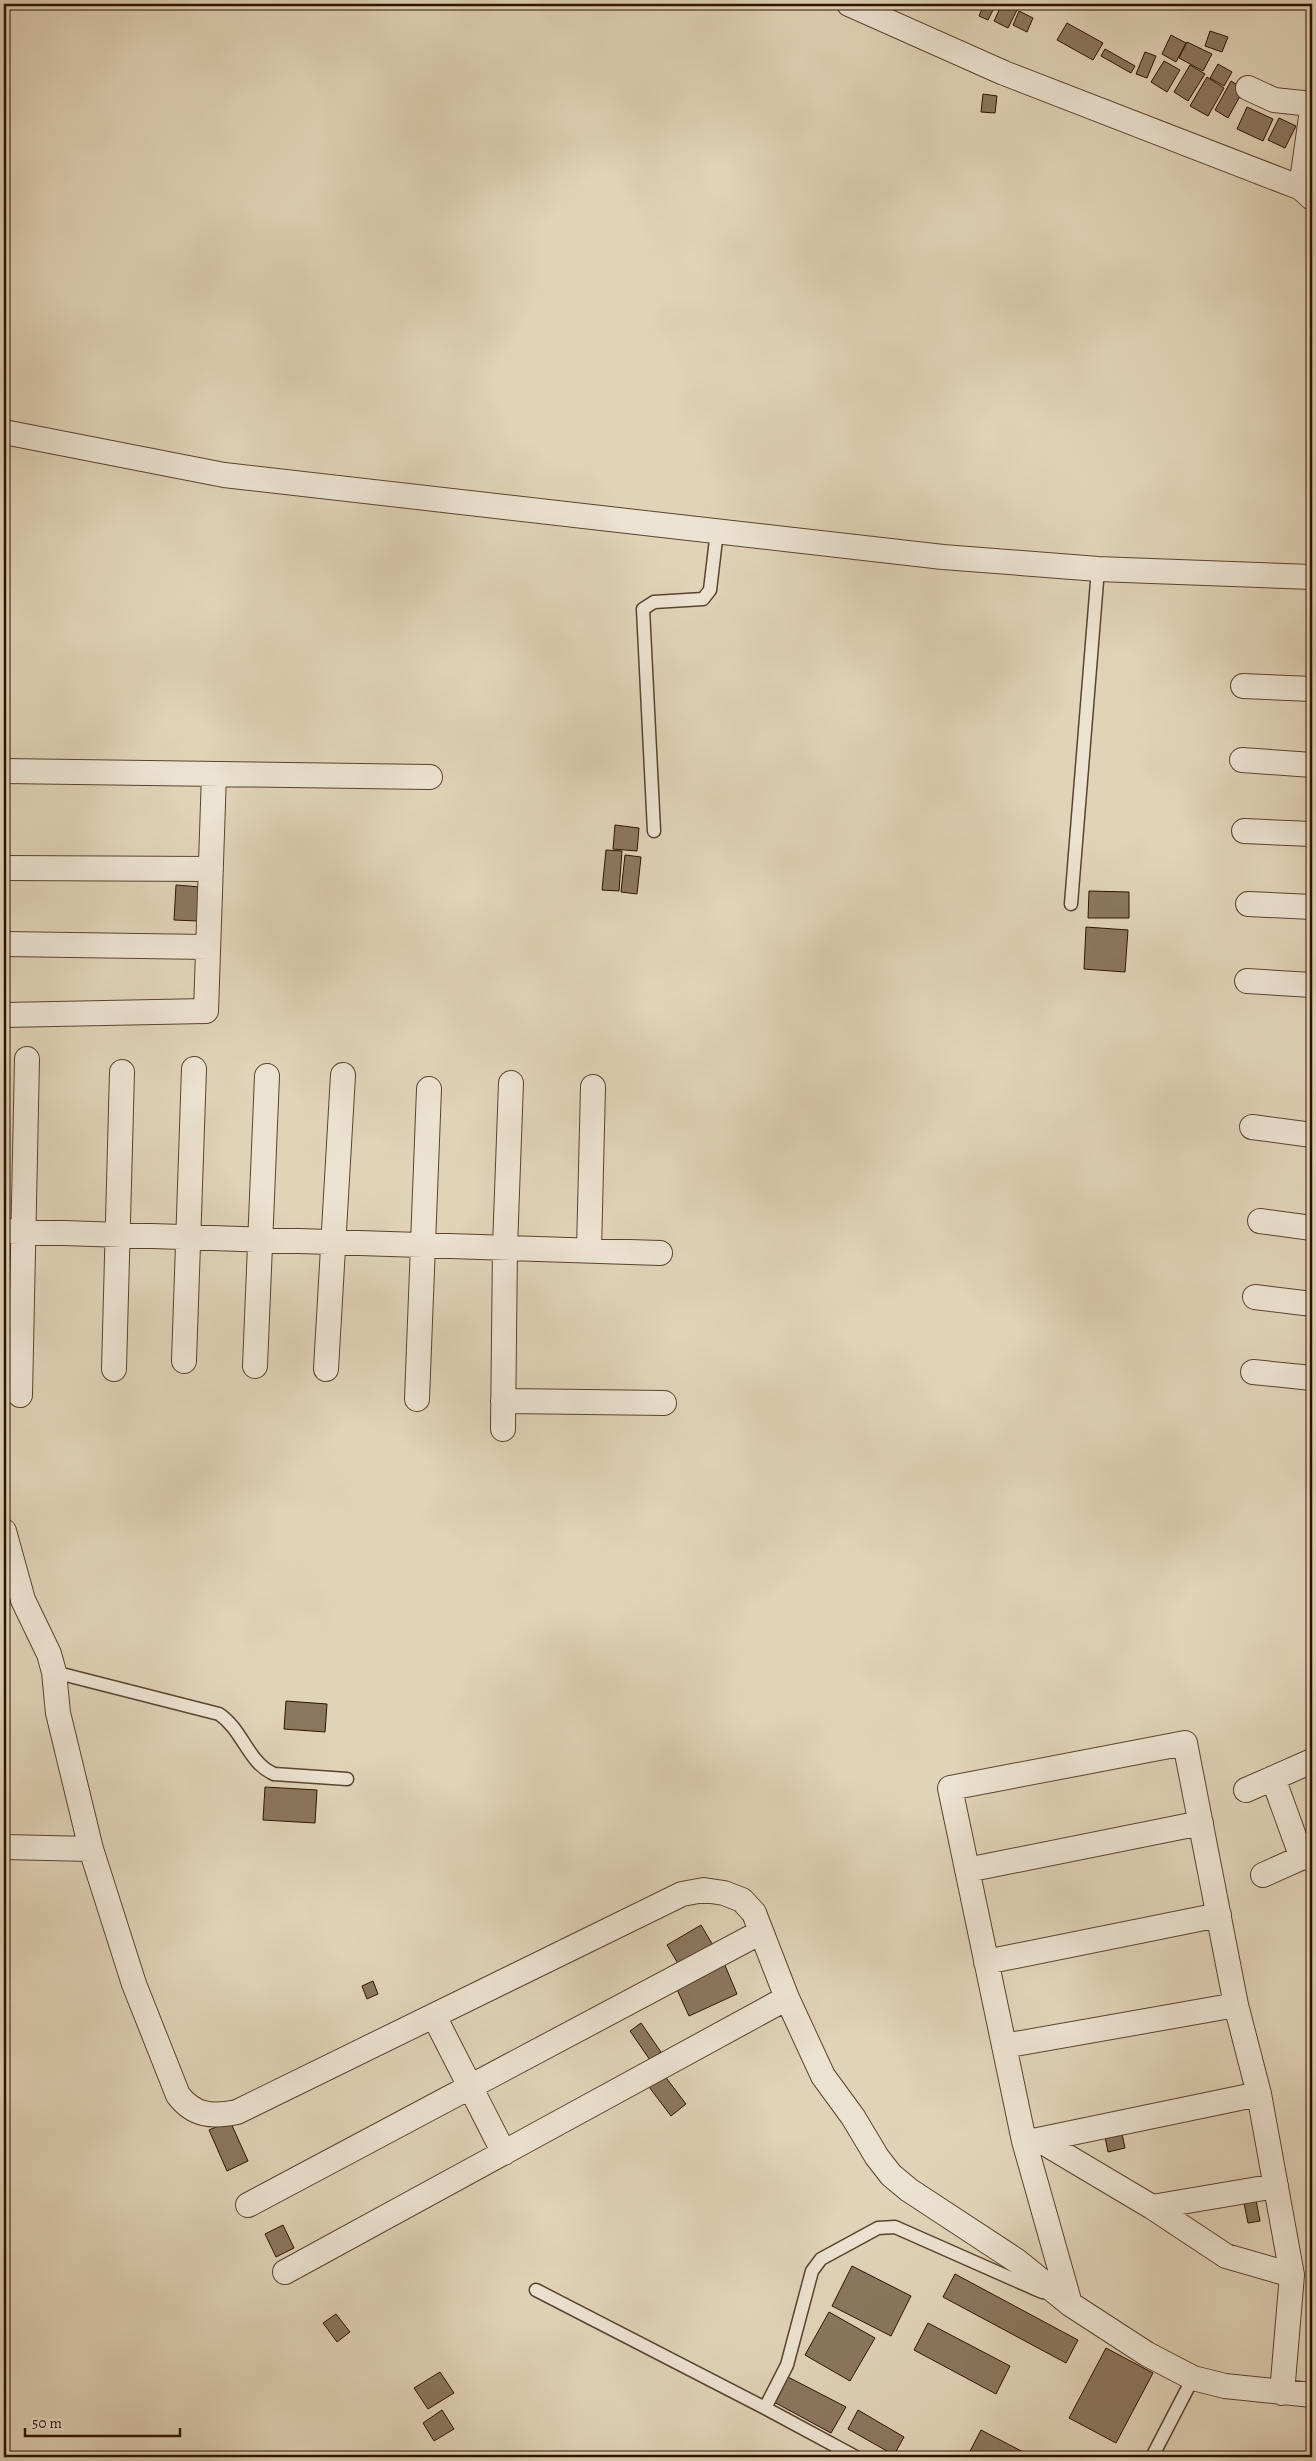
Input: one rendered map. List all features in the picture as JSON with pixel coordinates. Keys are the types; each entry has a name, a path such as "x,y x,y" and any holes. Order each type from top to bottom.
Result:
{"street":[{"path":"849,4 1004,73 1307,193 1312,110"},
{"path":"1248,88 1274,100 1312,104"},
{"path":"4,432 224,475 943,557 1098,569 1312,577"},
{"path":"1243,686 1312,690"},
{"path":"1242,760 1312,765"},
{"path":"4,771 430,778"},
{"path":"4,1015 206,1011 214,774"},
{"path":"1244,831 1312,834"},
{"path":"4,868 211,869"},
{"path":"1248,904 1312,908"},
{"path":"4,944 208,947"},
{"path":"1247,981 1312,985"},
{"path":"20,1395 13,1231 27,1059"},
{"path":"184,1361 194,1069"},
{"path":"114,1369 116,1235 122,1072"},
{"path":"326,1369 343,1075"},
{"path":"255,1366 267,1076"},
{"path":"503,1429 505,1247 511,1083"},
{"path":"589,1250 593,1086"},
{"path":"417,1399 429,1089"},
{"path":"1252,1127 1312,1136"},
{"path":"1260,1221 1312,1228"},
{"path":"13,1231 660,1252"},
{"path":"1255,1297 1312,1304"},
{"path":"1253,1372 1312,1378"},
{"path":"503,1401 664,1403"},
{"path":"4,1531 23,1600 49,1654 54,1672 58,1713 91,1849 134,1984 178,2095 185,2105 195,2112 207,2115 237,2112 682,1894 704,1890 724,1893 742,1900 754,1913 787,1998 824,2076 853,2117 877,2157 891,2175 909,2190 1017,2261 1070,2304 1147,2354 1193,2378 1225,2386 1312,2395"},
{"path":"1070,2304 1032,2141 1004,2046 950,1788 1186,1744 1236,2005 1259,2094 1292,2275 1282,2393"},
{"path":"1246,1790 1312,1761"},
{"path":"1263,1875 1307,1856 1273,1778"},
{"path":"967,1870 1201,1823"},
{"path":"4,1847 91,1849"},
{"path":"986,1962 1219,1915"},
{"path":"248,2205 761,1932"},
{"path":"285,2272 787,1998"},
{"path":"1004,2046 1236,2005"},
{"path":"434,2016 504,2152"},
{"path":"1032,2141 1259,2094"},
{"path":"1032,2141 1152,2207 1226,2256 1292,2275"},
{"path":"1152,2207 1276,2186"}],"lane":[{"path":"654,830 643,608 654,602 702,599 710,590 717,531"},
{"path":"1071,904 1098,569"},
{"path":"54,1672 219,1714 234,1727 264,1770 274,1774 346,1779"},
{"path":"765,2408 787,2365 812,2271 821,2259 878,2228 895,2227 1070,2304"},
{"path":"536,2290 856,2457"},
{"path":"1152,2457 1193,2378"}],"building":[{"path":"984,4 996,4 988,20 979,16"},
{"path":"1002,4 1020,4 1008,28 994,21"},
{"path":"1019,11 1033,18 1027,32 1013,25"},
{"path":"1067,23 1103,43 1093,60 1057,40"},
{"path":"1210,31 1228,37 1222,52 1205,46"},
{"path":"1171,35 1186,43 1176,62 1162,54"},
{"path":"1187,42 1212,54 1203,71 1179,58"},
{"path":"1105,49 1135,66 1131,73 1101,56"},
{"path":"1145,52 1156,56 1147,78 1136,74"},
{"path":"1164,61 1180,70 1167,92 1151,82"},
{"path":"1218,64 1232,72 1224,86 1210,78"},
{"path":"1190,65 1205,74 1188,101 1174,92"},
{"path":"1207,77 1224,88 1208,116 1190,106"},
{"path":"1231,81 1244,89 1228,118 1215,110"},
{"path":"983,94 997,96 995,113 981,112"},
{"path":"1247,107 1273,119 1263,141 1237,129"},
{"path":"1279,118 1296,126 1285,148 1268,140"},
{"path":"615,825 639,828 637,851 613,849"},
{"path":"606,850 622,851 619,891 602,890"},
{"path":"625,855 641,857 637,894 621,892"},
{"path":"176,885 200,887 198,921 174,920"},
{"path":"1089,891 1129,892 1129,918 1088,918"},
{"path":"1086,927 1128,930 1125,972 1084,969"},
{"path":"286,1701 327,1704 325,1732 284,1729"},
{"path":"265,1787 317,1790 315,1823 263,1820"},
{"path":"701,1925 714,1947 680,1967 667,1945"},
{"path":"724,1963 737,1994 689,2016 675,1985"},
{"path":"373,1981 378,1994 367,1999 362,1986"},
{"path":"641,2023 661,2052 650,2060 630,2031"},
{"path":"664,2075 686,2104 671,2116 649,2087"},
{"path":"230,2121 248,2161 227,2171 209,2130"},
{"path":"1121,2129 1125,2148 1108,2152 1104,2132"},
{"path":"1255,2195 1260,2221 1248,2223 1243,2198"},
{"path":"283,2225 294,2248 276,2257 265,2234"},
{"path":"852,2266 911,2296 891,2336 832,2306"},
{"path":"955,2274 1078,2340 1066,2363 943,2297"},
{"path":"829,2312 875,2338 850,2381 805,2355"},
{"path":"336,2314 350,2332 337,2342 323,2323"},
{"path":"928,2323 1010,2366 996,2394 914,2350"},
{"path":"1106,2348 1153,2373 1116,2443 1069,2418"},
{"path":"440,2372 454,2393 428,2409 414,2388"},
{"path":"788,2377 846,2407 831,2433 774,2402"},
{"path":"442,2410 454,2429 434,2441 423,2423"},
{"path":"858,2410 904,2437 894,2455 848,2429"},
{"path":"981,2430 1027,2454 1025,2457 967,2457"}]}
